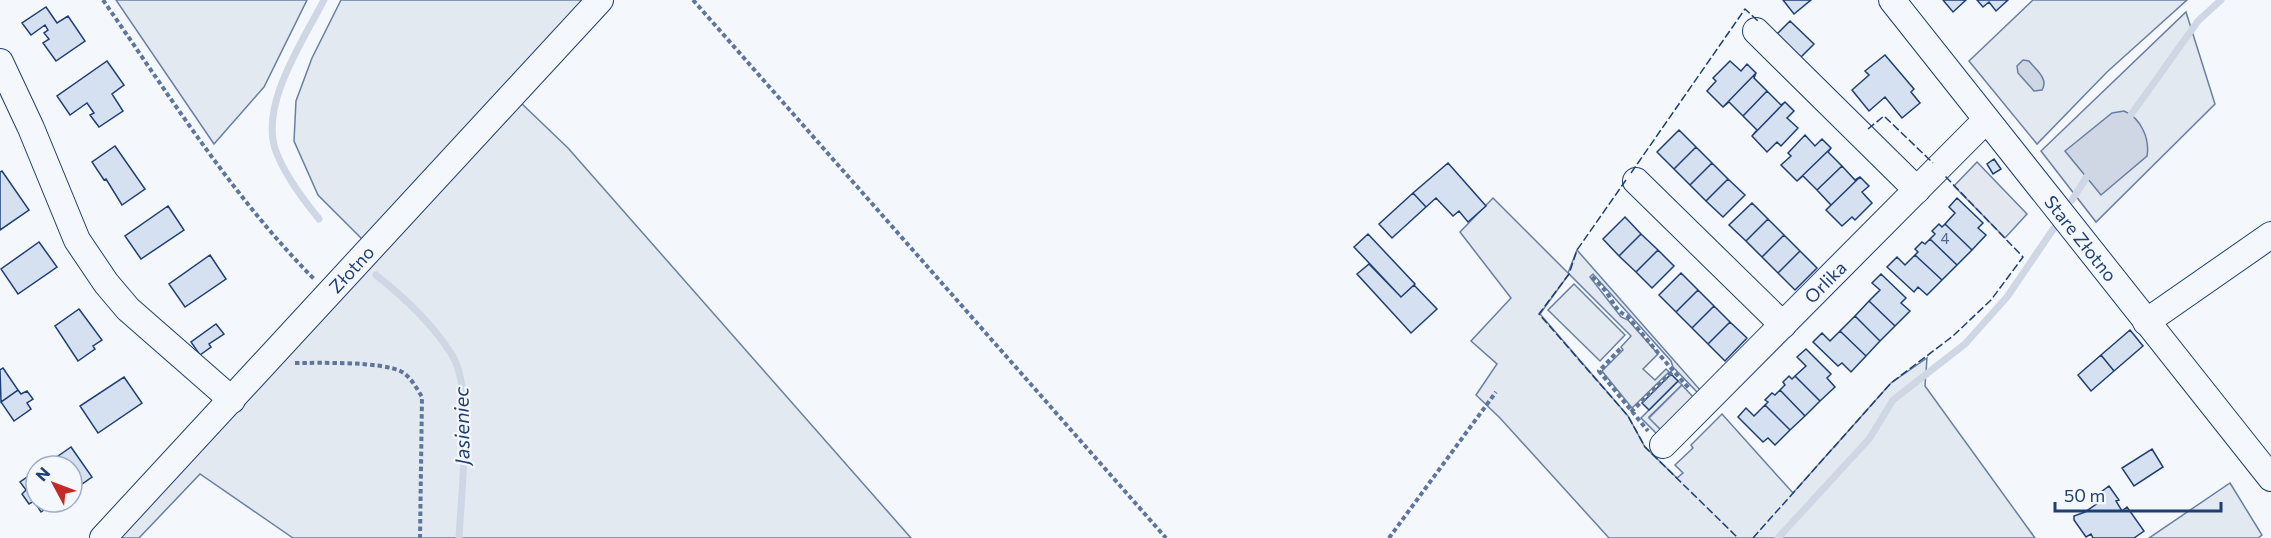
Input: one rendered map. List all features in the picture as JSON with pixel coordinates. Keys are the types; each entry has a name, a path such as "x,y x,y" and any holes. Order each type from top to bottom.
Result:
{"street":[{"name":"Złotno","path":"103,538 600,0"},
{"name":"Stare Złotno","path":"1892,0 2271,478"},
{"path":"1756,31 1917,190"},
{"path":"0,62 31,128 77,240 106,283 128,309 232,400"},
{"name":"Orlika","path":"1663,445 1986,120"},
{"path":"1636,181 1782,325"},
{"path":"2146,322 2271,235"}],"path":[{"path":"102,0 217,164 286,251 329,294"},
{"path":"693,0 1166,538"},
{"path":"1592,277 1609,295 1610,301 1634,324 1704,404"},
{"path":"1620,349 1599,370 1631,412 1663,445"},
{"path":"268,360 293,363 342,363 388,368 402,371 414,384 422,397 420,538"},
{"path":"1631,412 1673,371"},
{"path":"1389,538 1496,392"}],"shaded area":[{"path":"116,0 307,0 264,87 214,144"},
{"path":"341,0 585,0 364,241 318,195 294,141 296,101 312,58"},
{"path":"2033,0 2187,0 2107,72 2037,144 1969,61"},
{"path":"2186,12 2215,104 2096,222 2041,151"},
{"path":"2023,60 2029,61 2043,78 2042,90 2034,91 2018,73 2017,66"},
{"path":"520,102 568,148 911,538 293,538 200,474 139,538 117,538"},
{"path":"2124,111 2140,124 2146,136 2147,156 2101,195 2065,151 2112,113"},
{"path":"1977,162 2027,214 2005,238 1954,186"},
{"path":"1493,198 1568,273 1577,250 1701,391 1698,393 1673,367 1671,361 1593,274 1590,277 1621,317 1628,320 1658,354 1643,369 1655,380 1666,369 1669,372 1632,408 1602,371 1623,350 1621,347 1631,336 1569,274 1540,314 1628,416 1645,447 1677,478 1683,473 1675,465 1722,414 1793,493 1891,383 1927,358 1925,386 2035,538 1609,538 1500,418 1476,395 1497,364 1471,341 1511,298 1460,232"},
{"path":"1574,284 1625,335 1600,361 1548,310"},
{"path":"1678,381 1682,385 1649,417 1662,431 1657,434 1641,418"},
{"path":"1682,385 1694,398 1662,431 1649,418"},
{"path":"2230,483 2262,535 2258,538 2149,538"}],"building":[{"path":"1783,0 1811,0 1794,14"},
{"path":"1943,0 1966,0 1953,12"},
{"path":"1977,0 2008,0 1996,11 1989,2 1983,7"},
{"path":"46,7 57,23 68,16 85,41 56,61 43,43 49,39 44,33 48,30 45,25 31,35 22,23"},
{"path":"1790,21 1814,44 1800,58 1776,35"},
{"path":"1885,55 1914,89 1911,92 1920,103 1902,118 1885,97 1869,111 1852,90 1869,75 1865,71"},
{"path":"107,61 124,85 112,94 123,111 99,127 90,115 94,113 87,103 70,115 57,96"},
{"path":"1730,61 1741,71 1747,64 1756,73 1723,107 1707,91 1716,81 1713,78"},
{"path":"1756,73 1754,78 1767,91 1743,116 1729,102 1723,107"},
{"path":"1767,91 1781,105 1785,102 1752,136 1757,130 1743,116"},
{"path":"1785,102 1794,111 1787,118 1798,128 1781,146 1777,142 1767,152 1752,136"},
{"path":"1679,130 1696,147 1674,169 1657,152"},
{"path":"1805,135 1815,146 1822,139 1831,148 1797,181 1781,165 1791,156 1788,153"},
{"path":"115,146 145,189 122,205 92,162"},
{"path":"1696,147 1712,163 1690,185 1674,169"},
{"path":"1831,148 1828,152 1842,166 1817,190 1803,176 1797,181"},
{"path":"1994,159 2001,169 1993,174 1987,164"},
{"path":"1448,163 1486,206 1468,222 1459,211 1453,216 1436,198 1426,207 1413,193"},
{"path":"1712,163 1728,179 1706,201 1690,185"},
{"path":"1842,166 1855,180 1860,177 1826,210 1831,205 1817,190"},
{"path":"2,171 29,210 0,230 0,172"},
{"path":"1860,177 1869,186 1862,192 1872,203 1855,220 1852,217 1842,226 1826,210"},
{"path":"1728,179 1745,195 1723,217 1706,201"},
{"path":"1413,193 1426,207 1392,238 1379,224"},
{"path":"1957,198 1983,223 1978,228 1986,235 1972,250 1945,224 1955,213 1949,207"},
{"path":"1752,203 1768,219 1746,241 1729,225"},
{"path":"168,206 184,230 141,259 125,236"},
{"path":"1625,217 1641,234 1619,256 1603,239"},
{"path":"1768,219 1784,235 1762,257 1746,241"},
{"path":"1939,224 1942,227 1945,224 1972,250 1957,265 1930,239 1935,234 1932,231"},
{"path":"1368,234 1415,284 1401,297 1354,247"},
{"path":"1641,234 1658,250 1636,272 1619,256"},
{"path":"1784,235 1800,251 1778,273 1762,257"},
{"path":"1930,239 1957,265 1942,280 1915,255 1918,252 1915,249 1922,242 1925,244"},
{"path":"39,242 57,267 18,294 1,269"},
{"path":"1658,250 1674,266 1652,288 1636,272"},
{"path":"1800,251 1817,268 1795,290 1778,273"},
{"path":"210,255 226,279 185,307 169,284"},
{"path":"1915,255 1942,280 1927,295 1918,287 1914,292 1887,267 1897,257 1905,265"},
{"path":"1369,264 1401,297 1414,285 1437,309 1411,333 1357,274"},
{"path":"1681,273 1698,290 1676,312 1659,295"},
{"path":"1881,274 1906,298 1901,303 1910,311 1895,326 1869,301 1880,290 1872,283"},
{"path":"1698,290 1714,306 1692,328 1676,312"},
{"path":"1869,301 1895,326 1880,341 1855,316"},
{"path":"1714,306 1730,322 1708,344 1692,328"},
{"path":"79,309 102,340 93,346 95,349 78,361 55,326"},
{"path":"1855,316 1880,341 1866,356 1840,331"},
{"path":"1730,322 1747,338 1725,361 1708,344"},
{"path":"216,324 224,334 209,344 211,347 200,355 191,342"},
{"path":"2130,330 2143,346 2114,371 2101,355"},
{"path":"1840,331 1866,356 1851,372 1842,363 1838,366 1813,342 1822,333 1830,341"},
{"path":"1806,349 1831,374 1827,378 1835,387 1820,401 1795,376 1806,366 1797,357"},
{"path":"2101,355 2114,371 2091,391 2078,375"},
{"path":"3,368 18,390 1,402 0,370"},
{"path":"1671,374 1678,381 1649,410 1642,403"},
{"path":"1789,376 1792,379 1795,376 1820,401 1805,416 1780,390 1785,385 1783,382"},
{"path":"124,377 142,403 98,433 80,406"},
{"path":"18,390 21,394 27,391 33,399 27,403 31,409 14,421 1,402"},
{"path":"1780,390 1805,416 1790,430 1765,405 1768,402 1765,400 1772,393 1775,395"},
{"path":"1765,405 1790,430 1775,445 1768,438 1763,442 1738,417 1746,408 1754,416"},
{"path":"71,447 76,454 61,454"},
{"path":"2152,449 2163,467 2134,486 2122,468"},
{"path":"84,466 92,477 84,483"},
{"path":"2109,486 2119,500 2116,501 2122,511 2127,507 2144,531 2134,538 2093,538 2091,534 2086,537 2074,520 2074,516 2085,512 2105,498 2101,492"}],"waterway":[{"name":"Jasieniec","path":"319,219 301,196 286,171 277,154 272,136 273,116 285,75 324,0"},
{"path":"2128,119 2198,21 2221,0"},
{"path":"2072,200 2090,172"},
{"path":"1778,538 1869,439 1893,400 1965,344 2007,297 2054,228"},
{"name":"Jasieniec","path":"376,275 408,302 427,322 452,355 459,371 464,417 459,538"}],"fence":[{"path":"1631,173 1745,9 1759,22"},
{"path":"1868,129 1884,116 1933,163"},
{"path":"1753,538 1891,383 1953,336 1991,300 2023,257 1945,176"},
{"path":"1626,180 1577,250 1569,274 1539,314 1628,416 1645,447 1738,538"}]}
